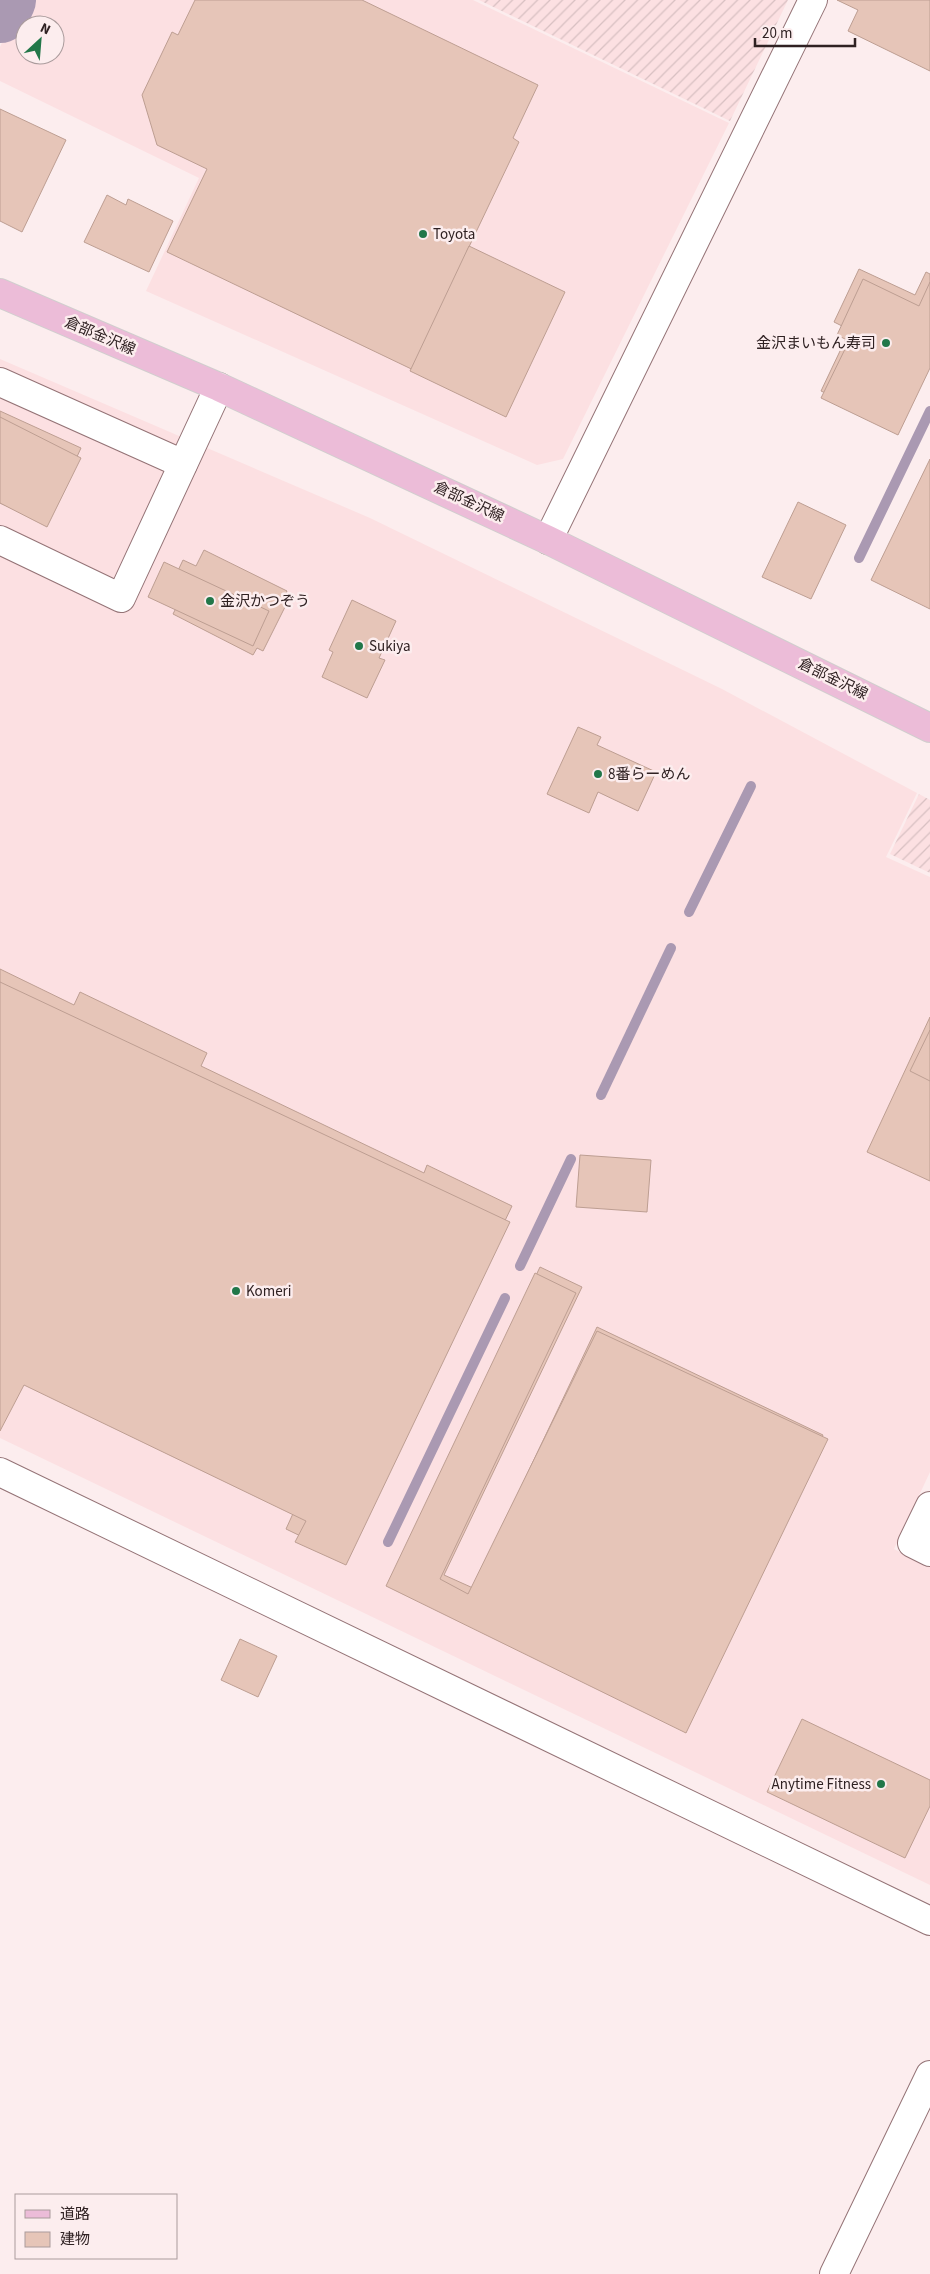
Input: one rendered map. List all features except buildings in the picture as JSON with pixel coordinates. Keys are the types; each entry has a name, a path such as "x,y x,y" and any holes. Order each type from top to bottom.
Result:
{"main road":[{"name":"倉部金沢線","path":"0,293 219,387 548,540 930,728"}],"street":[{"path":"548,540 812,0"},
{"path":"0,382 183,464"},
{"path":"0,540 121,598 219,387"},
{"path":"0,1472 930,1922"},
{"path":"930,1506 912,1544 930,1552"},
{"path":"834,2274 930,2075"}],"shaded area":[{"name":"Toyota","path":"22,0 473,0 729,123 563,459 537,465 146,291 199,178 0,81 0,47"},
{"path":"479,0 788,0 730,121"},
{"path":"0,359 370,518 722,689 917,793 886,857 930,877 930,1472 894,1549 930,1567 930,1885 0,1438"},
{"path":"919,794 930,800 930,873 890,854"}],"waterway":[{"path":"0,13 6,0"},
{"path":"859,558 930,411"},
{"path":"689,912 751,786"},
{"path":"601,1095 671,948"},
{"path":"520,1266 571,1159"},
{"path":"388,1542 505,1298"}],"place":[{"name":"Toyota","path":"423,234"},
{"name":"金沢まいもん寿司","path":"886,343"},
{"name":"金沢かつぞう","path":"210,601"},
{"name":"Sukiya","path":"359,646"},
{"name":"8番らーめん","path":"598,774"},
{"name":"Komeri","path":"236,1291"},
{"name":"Anytime Fitness","path":"881,1784"}]}
